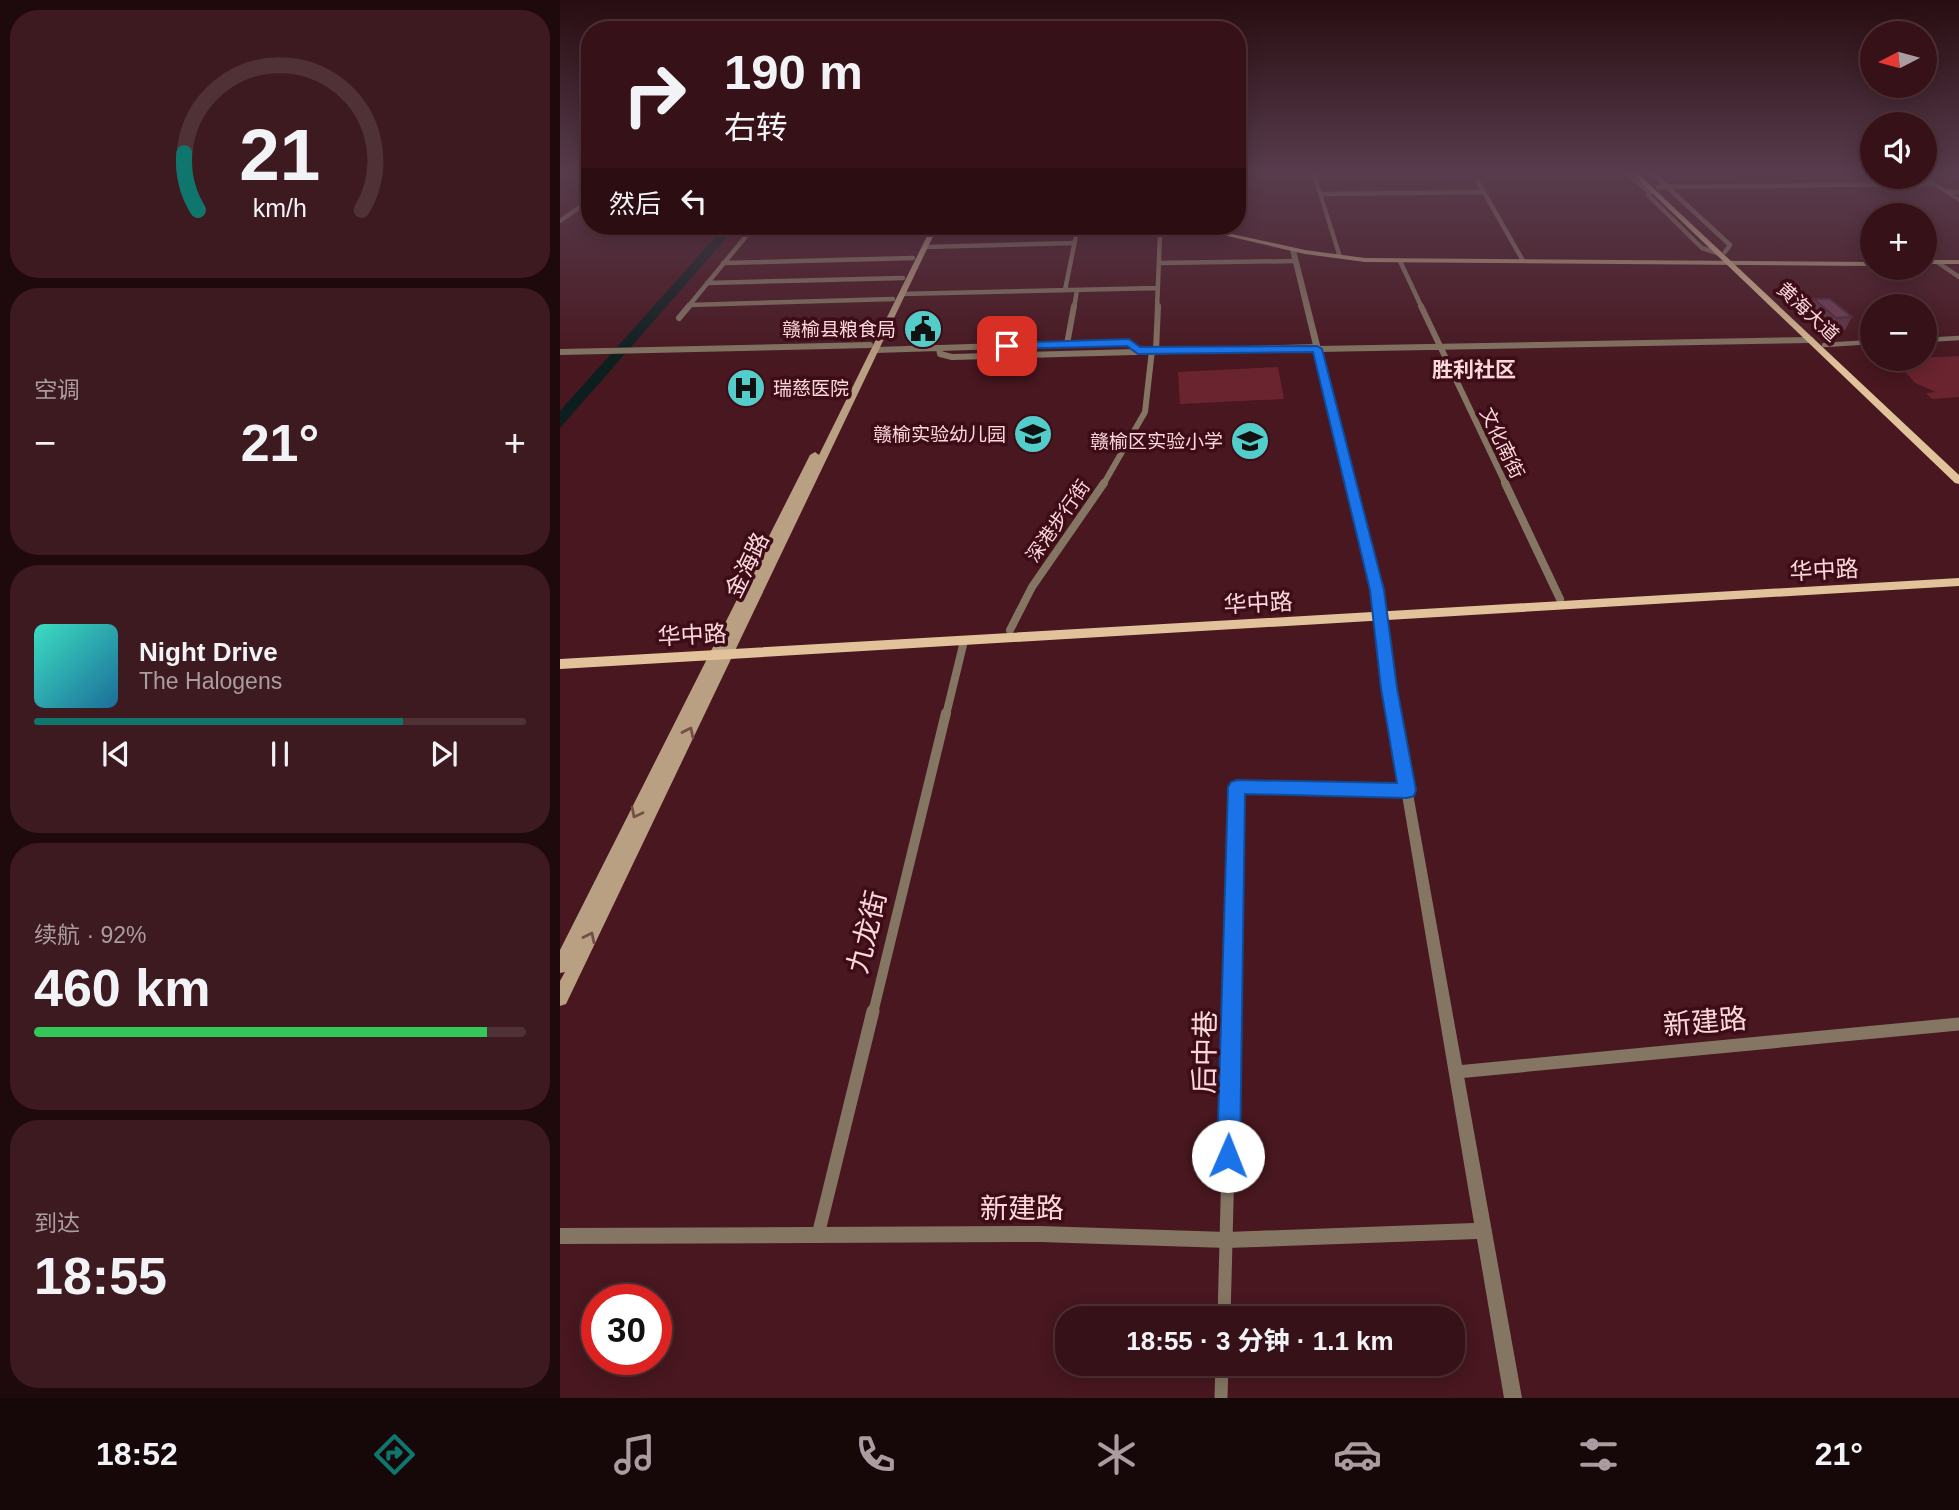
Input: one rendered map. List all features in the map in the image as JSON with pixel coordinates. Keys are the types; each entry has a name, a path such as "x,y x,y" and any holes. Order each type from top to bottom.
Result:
{"main road":[{"name":"金海路","path":"897,297 903,278 925,236"},
{"name":"金海路","path":"560,966 723,651 897,297 925,247 928,236"},
{"path":"1224,236 1294,256 1354,260 1729,259"},
{"path":"1249,236 1340,255 1522,260 1729,259 1860,263"},
{"name":"黄海大道","path":"1704,236 1959,472"},
{"name":"黄海大道","path":"1708,236 1811,340 1959,481"},
{"path":"1939,263 1959,263"},
{"name":"华中路","path":"560,656 964,641 1560,598 1959,575"},
{"name":"华中路","path":"560,664 1010,630 1959,582"},
{"name":"金海路","path":"560,998 723,651"}],"street":[{"path":"679,318 746,236"},
{"path":"1065,290 1076,236"},
{"name":"深港步行街","path":"1010,630 1032,587 1095,498 1145,412 1154,350 1160,236"},
{"path":"1334,236 1340,255"},
{"path":"1509,236 1522,260"},
{"path":"1690,236 1702,248 1729,259"},
{"path":"925,247 1074,243"},
{"path":"1159,263 1294,256 1380,613 1407,790 1513,1398"},
{"path":"723,263 913,258"},
{"name":"文化南街","path":"1400,261 1560,598"},
{"path":"1939,263 1959,277"},
{"path":"708,283 903,278"},
{"path":"689,305 1158,288"},
{"path":"1067,344 1077,290"},
{"path":"1937,339 1959,338"},
{"path":"939,348 940,354 952,357 1154,350 1636,345 1811,340"},
{"path":"560,352 939,348 1129,342 1138,351"},
{"path":"1824,345 1860,343"},
{"name":"九龙街","path":"818,1235 964,641"},
{"name":"后中巷","path":"1224,1306 1237,787 1407,790"},
{"name":"新建路","path":"1457,1072 1959,1024"},
{"name":"新建路","path":"560,1236 1040,1234 1227,1240 1484,1231"},
{"path":"1221,1398 1222,1376"}],"shaded area":[{"path":"716,236 728,236 560,428 560,411"},
{"path":"1959,356 1959,397 1932,399 1926,393 1936,392 1915,383 1906,373 1937,371 1937,357"},
{"path":"1278,367 1284,399 1180,404 1178,372"}],"building":[{"path":"1814,299 1830,299 1852,317 1836,318"}],"place":[{"name":"赣榆县粮食局","path":"923,329"},
{"name":"瑞慈医院","path":"746,388"},
{"name":"赣榆实验幼儿园","path":"1033,434"},
{"name":"赣榆区实验小学","path":"1250,441"}],"district":[{"name":"胜利社区","path":"1474,369"}],"route":[{"path":"1007,346 1129,342 1138,351 1317,347 1377,590 1389,688 1407,790 1237,787 1228,1156"}]}
